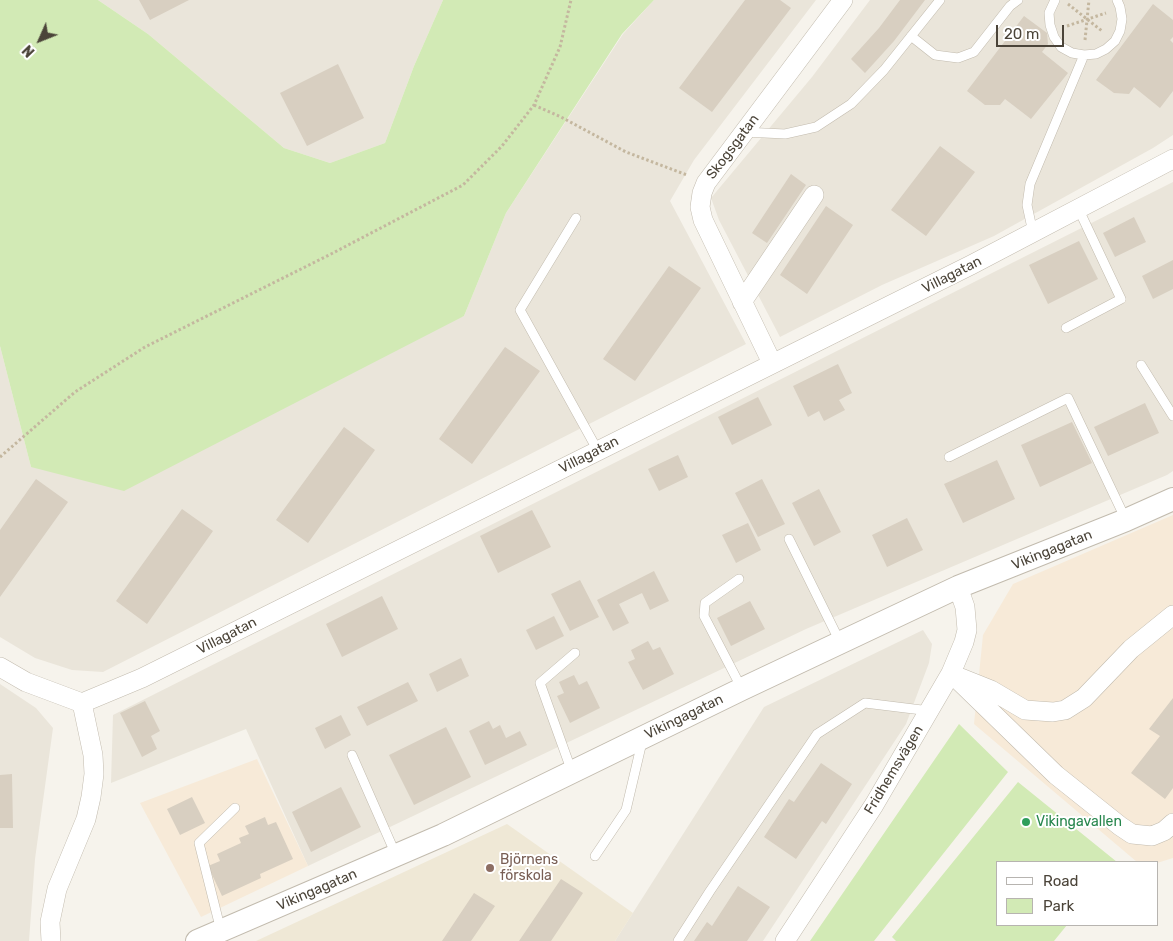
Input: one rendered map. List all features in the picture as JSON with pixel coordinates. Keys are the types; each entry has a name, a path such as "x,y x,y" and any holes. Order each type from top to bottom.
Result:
{"street":[{"name":"Skogsgatan","path":"772,364 703,220 700,206 702,194 706,183 843,0"},
{"name":"Villagatan","path":"82,703 142,678 598,451 1079,210 1173,159"},
{"path":"742,302 814,195"},
{"name":"Vikingagatan","path":"197,941 443,835 742,689 958,587 1126,520 1173,499"},
{"name":"Fridhemsvägen","path":"785,941 874,805 951,673 967,630 965,607 958,587"},
{"path":"951,673 991,690 1025,710 1053,712 1064,710 1084,698 1131,648 1173,615"},
{"path":"0,667 26,682 82,703 92,755 94,774 91,797 86,819 56,889 50,922 51,941"},
{"path":"951,673 1056,775 1120,826 1132,834 1152,836 1164,831 1173,823"}],"lane":[{"path":"744,132 785,134 816,127 851,104 884,70 940,0"},
{"path":"911,36 935,55 958,58 974,52 1010,6 1018,0"},
{"path":"1055,0 1050,13 1050,25 1054,37 1061,46 1072,53 1084,55 1101,52 1115,41 1120,31 1122,19 1118,4"},
{"path":"1033,233 1027,205 1030,184 1084,55"},
{"path":"1066,328 1121,299 1079,210"},
{"path":"576,218 520,310 598,451"},
{"path":"1141,365 1173,416"},
{"path":"949,458 1068,398 1126,520"},
{"path":"789,539 840,643"},
{"path":"739,579 705,603 704,616 742,689"},
{"path":"572,772 540,683 575,653"},
{"path":"678,941 817,734 865,703 930,711"},
{"path":"595,856 626,810 643,737"},
{"path":"352,755 396,855"},
{"path":"221,931 199,843 236,808"}],"path":[{"path":"0,457 75,392 146,347 332,254 463,185 502,146 534,105 560,47 570,0"},
{"path":"1062,0 1115,41"},
{"path":"1084,55 1089,0"},
{"path":"1052,32 1087,19 1118,4"},
{"path":"534,105 561,117 626,152 706,183"}],"shaded area":[{"path":"98,0 443,0 414,66 385,143 330,163 284,148 148,34"},
{"path":"654,0 816,0 694,160 670,201 746,344 103,672 72,670 35,658 0,637 0,346 31,467 464,316 506,213 623,34"},
{"path":"870,0 1173,0 1173,135 994,236 882,285 780,337 719,220 711,198 812,77"},
{"path":"1173,182 1173,471 1167,475 806,629 308,866 246,729 111,783 113,715"},
{"path":"1173,515 1173,858 1158,863 1158,861 1136,861 974,724 983,635 1013,584"},
{"path":"923,630 932,644 929,663 906,724 763,941 615,941 764,707"},
{"path":"0,684 36,708 53,728 35,859 29,941 0,941"},
{"path":"257,759 308,866 201,917 140,803"},
{"name":"Björnens förskola","path":"507,824 633,913 615,941 256,941"}],"green space":[{"path":"0,0 98,0 148,34 284,148 330,163 385,143 414,66 443,0 654,0 622,34 506,213 464,316 124,491 31,467 0,346"},
{"path":"959,724 1008,772 874,941 810,941"},
{"name":"Vikingavallen","path":"1018,782 1116,861 996,861 996,926 1066,926 1054,941 896,941 892,937"}],"building":[{"path":"139,0 189,0 150,20"},
{"path":"745,0 780,0 791,8 712,112 679,88"},
{"path":"900,0 925,0 894,41 865,73 851,59 879,28"},
{"path":"1153,4 1173,20 1173,37 1170,40 1173,43 1173,91 1160,108 1134,87 1129,94 1114,93 1096,80"},
{"path":"1024,16 1047,33 1048,44 1042,52 1068,73 1031,119 1005,99 1000,105 985,105 967,91"},
{"path":"338,64 364,118 307,146 280,93"},
{"path":"940,146 975,172 926,236 891,210"},
{"path":"791,174 806,185 767,243 752,233"},
{"path":"826,206 853,225 807,294 780,275"},
{"path":"1134,217 1146,242 1115,257 1103,233"},
{"path":"1079,241 1098,279 1048,304 1029,265"},
{"path":"1173,260 1173,289 1153,299 1142,276"},
{"path":"669,266 701,288 635,381 603,359"},
{"path":"505,347 540,371 472,464 439,439"},
{"path":"838,364 852,393 839,400 845,410 824,421 819,411 808,417 793,386"},
{"path":"758,397 772,425 732,445 718,417"},
{"path":"1145,403 1159,433 1108,456 1094,427"},
{"path":"1072,422 1092,463 1040,487 1021,445"},
{"path":"344,427 375,450 308,543 276,520"},
{"path":"678,455 688,477 659,491 648,469"},
{"path":"997,460 1015,499 963,523 944,484"},
{"path":"36,479 68,502 0,597 0,530"},
{"path":"762,479 785,524 758,537 735,493"},
{"path":"819,489 841,532 814,546 792,503"},
{"path":"182,509 213,531 147,624 116,601"},
{"path":"532,510 551,547 498,573 480,536"},
{"path":"907,518 923,550 887,567 872,535"},
{"path":"748,523 761,550 736,563 722,535"},
{"path":"654,571 669,601 650,610 642,593 619,604 629,623 613,631 597,600"},
{"path":"580,580 599,617 570,631 551,594"},
{"path":"382,596 398,629 342,657 326,624"},
{"path":"750,601 765,629 731,646 717,618"},
{"path":"554,616 564,636 536,650 526,630"},
{"path":"648,641 653,650 660,647 674,674 643,690 628,662 635,659 631,650"},
{"path":"461,658 469,676 437,692 429,674"},
{"path":"574,675 579,685 587,681 600,708 570,723 557,696 564,693 559,682"},
{"path":"408,682 418,701 367,726 357,707"},
{"path":"1173,698 1173,788 1165,799 1131,773 1160,736 1149,729"},
{"path":"145,701 160,731 151,736 157,749 142,757 120,713"},
{"path":"341,715 351,735 325,749 315,728"},
{"path":"489,721 493,729 500,725 506,738 520,731 527,745 485,765 469,731"},
{"path":"446,727 471,777 414,805 389,755"},
{"path":"821,763 852,784 826,824 822,821 796,859 764,837 789,799 794,802"},
{"path":"12,774 13,828 0,828 0,775"},
{"path":"341,787 361,827 311,852 292,812"},
{"path":"192,797 205,823 180,835 167,809"},
{"path":"265,817 268,825 276,822 293,859 260,874 261,878 222,896 208,866 220,861 217,854 241,843 239,838 249,834 245,826"},
{"path":"561,879 583,893 551,941 519,941"},
{"path":"738,886 770,907 747,941 694,941 707,922 712,926"},
{"path":"474,893 495,906 471,941 442,941"}],"place":[{"name":"Vikingavallen","path":"1026,822"},
{"name":"Björnens förskola","path":"490,868"}]}
